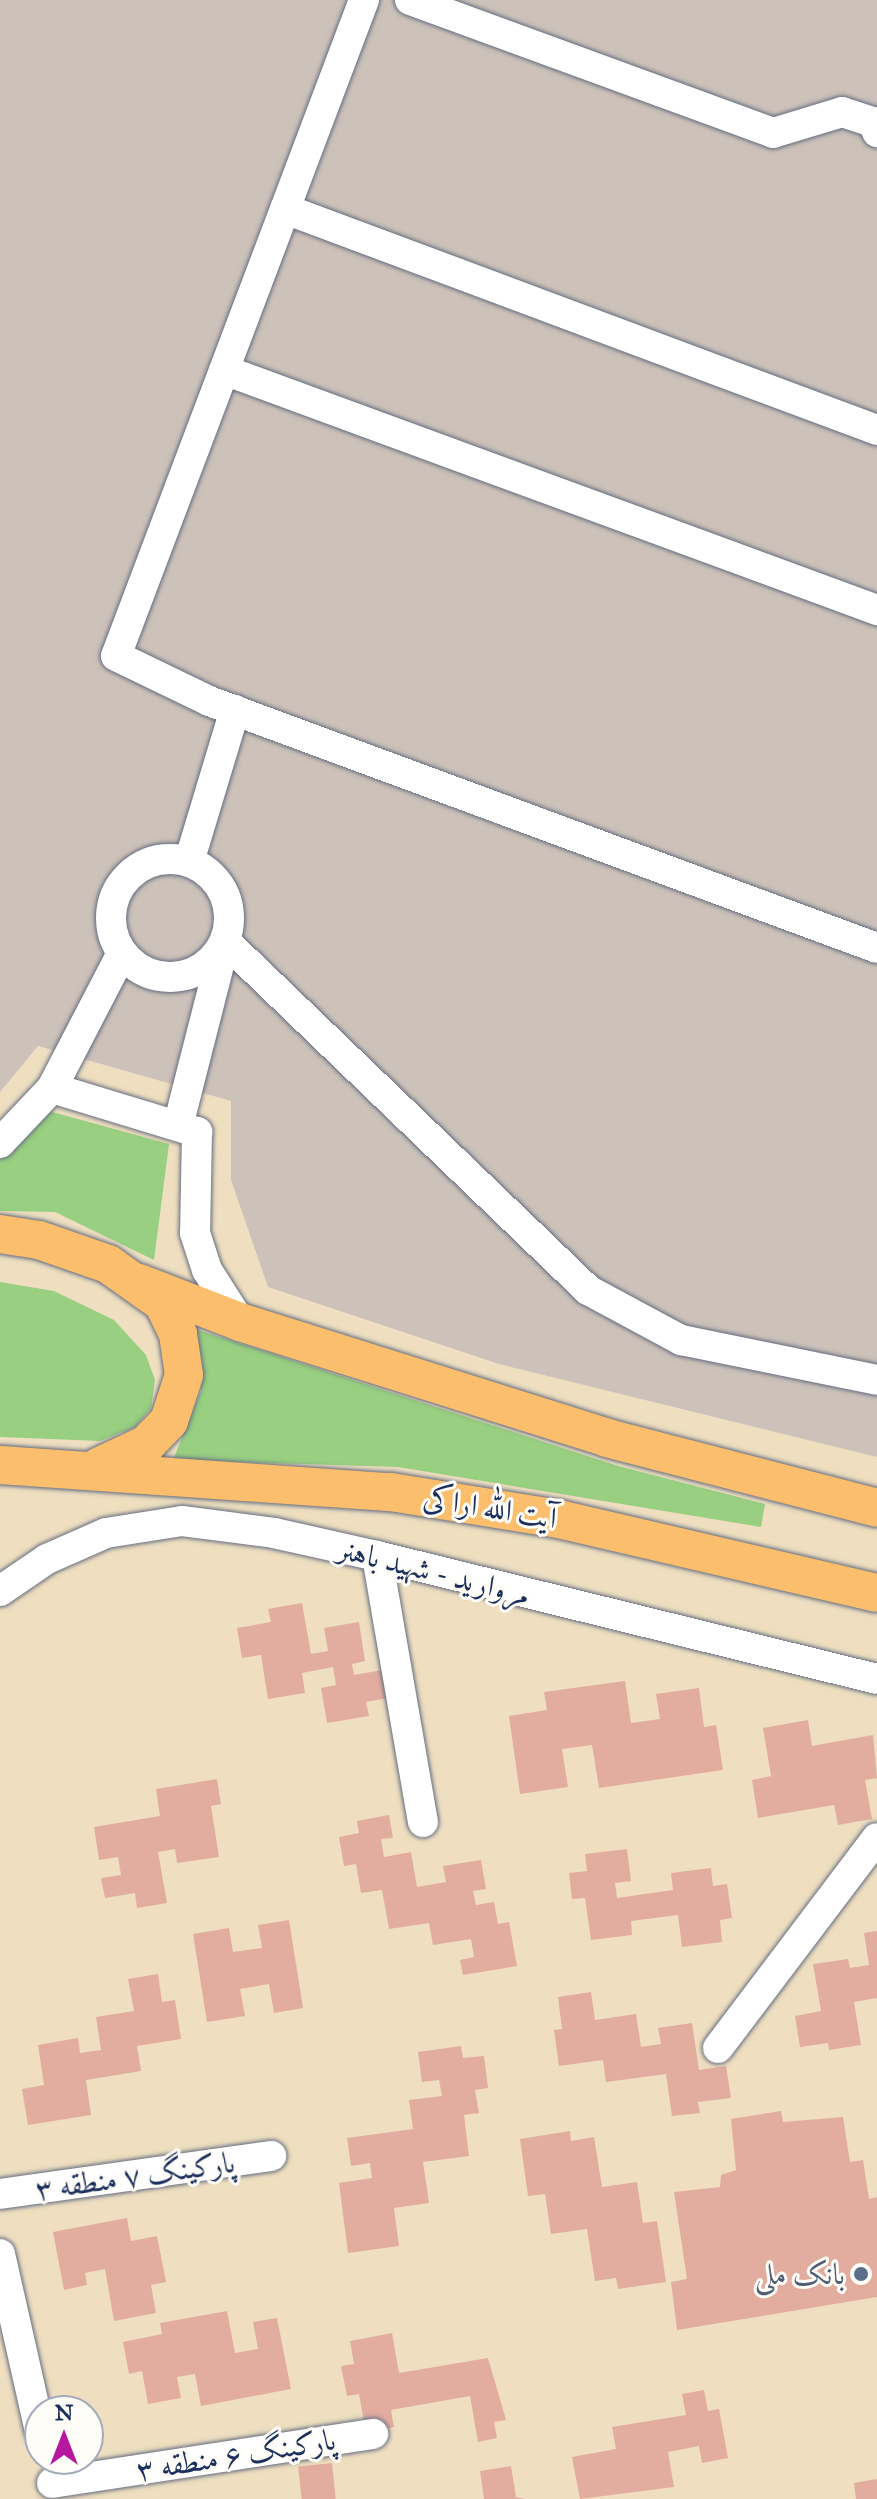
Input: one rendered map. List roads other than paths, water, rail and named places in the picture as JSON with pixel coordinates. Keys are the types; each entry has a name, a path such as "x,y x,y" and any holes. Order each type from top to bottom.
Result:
{"main road":[{"path":"0,1234 75,1250 139,1283 240,1322 607,1438 877,1508"},
{"path":"95,1468 147,1444 169,1421 184,1375 185,1354 172,1319 139,1283"},
{"name":"آیت الله اراکی","path":"0,1465 95,1468 391,1492 559,1519 877,1593"}],"street":[{"path":"364,0 116,656 235,710 877,948"},
{"path":"410,0 773,133 842,112 873,122 877,132"},
{"path":"285,209 877,430"},
{"path":"224,370 877,610"},
{"path":"189,862 235,710"},
{"path":"178,1126 225,941 229,922 223,894 206,871 189,862 152,862 122,883 111,918 122,953 151,974 177,976 202,968 225,941"},
{"path":"225,941 588,1290 681,1340 877,1380"},
{"path":"0,1143 52,1088 122,953"},
{"path":"52,1088 197,1132 195,1233 207,1270 240,1322"},
{"name":"مروارید - شهید باهنر","path":"0,1591 47,1559 106,1533 182,1521 274,1533 377,1556 877,1679"},
{"path":"377,1556 423,1822"},
{"path":"718,2048 877,1838"},
{"name":"پارکینگ ۷ منطقه ۳","path":"0,2194 271,2156"},
{"path":"0,2254 32,2395"},
{"name":"پارکینگ ۶ منطقه ۳","path":"50,2480 373,2434"}],"place":[{"name":"بانک ملی","path":"861,2274"}]}
